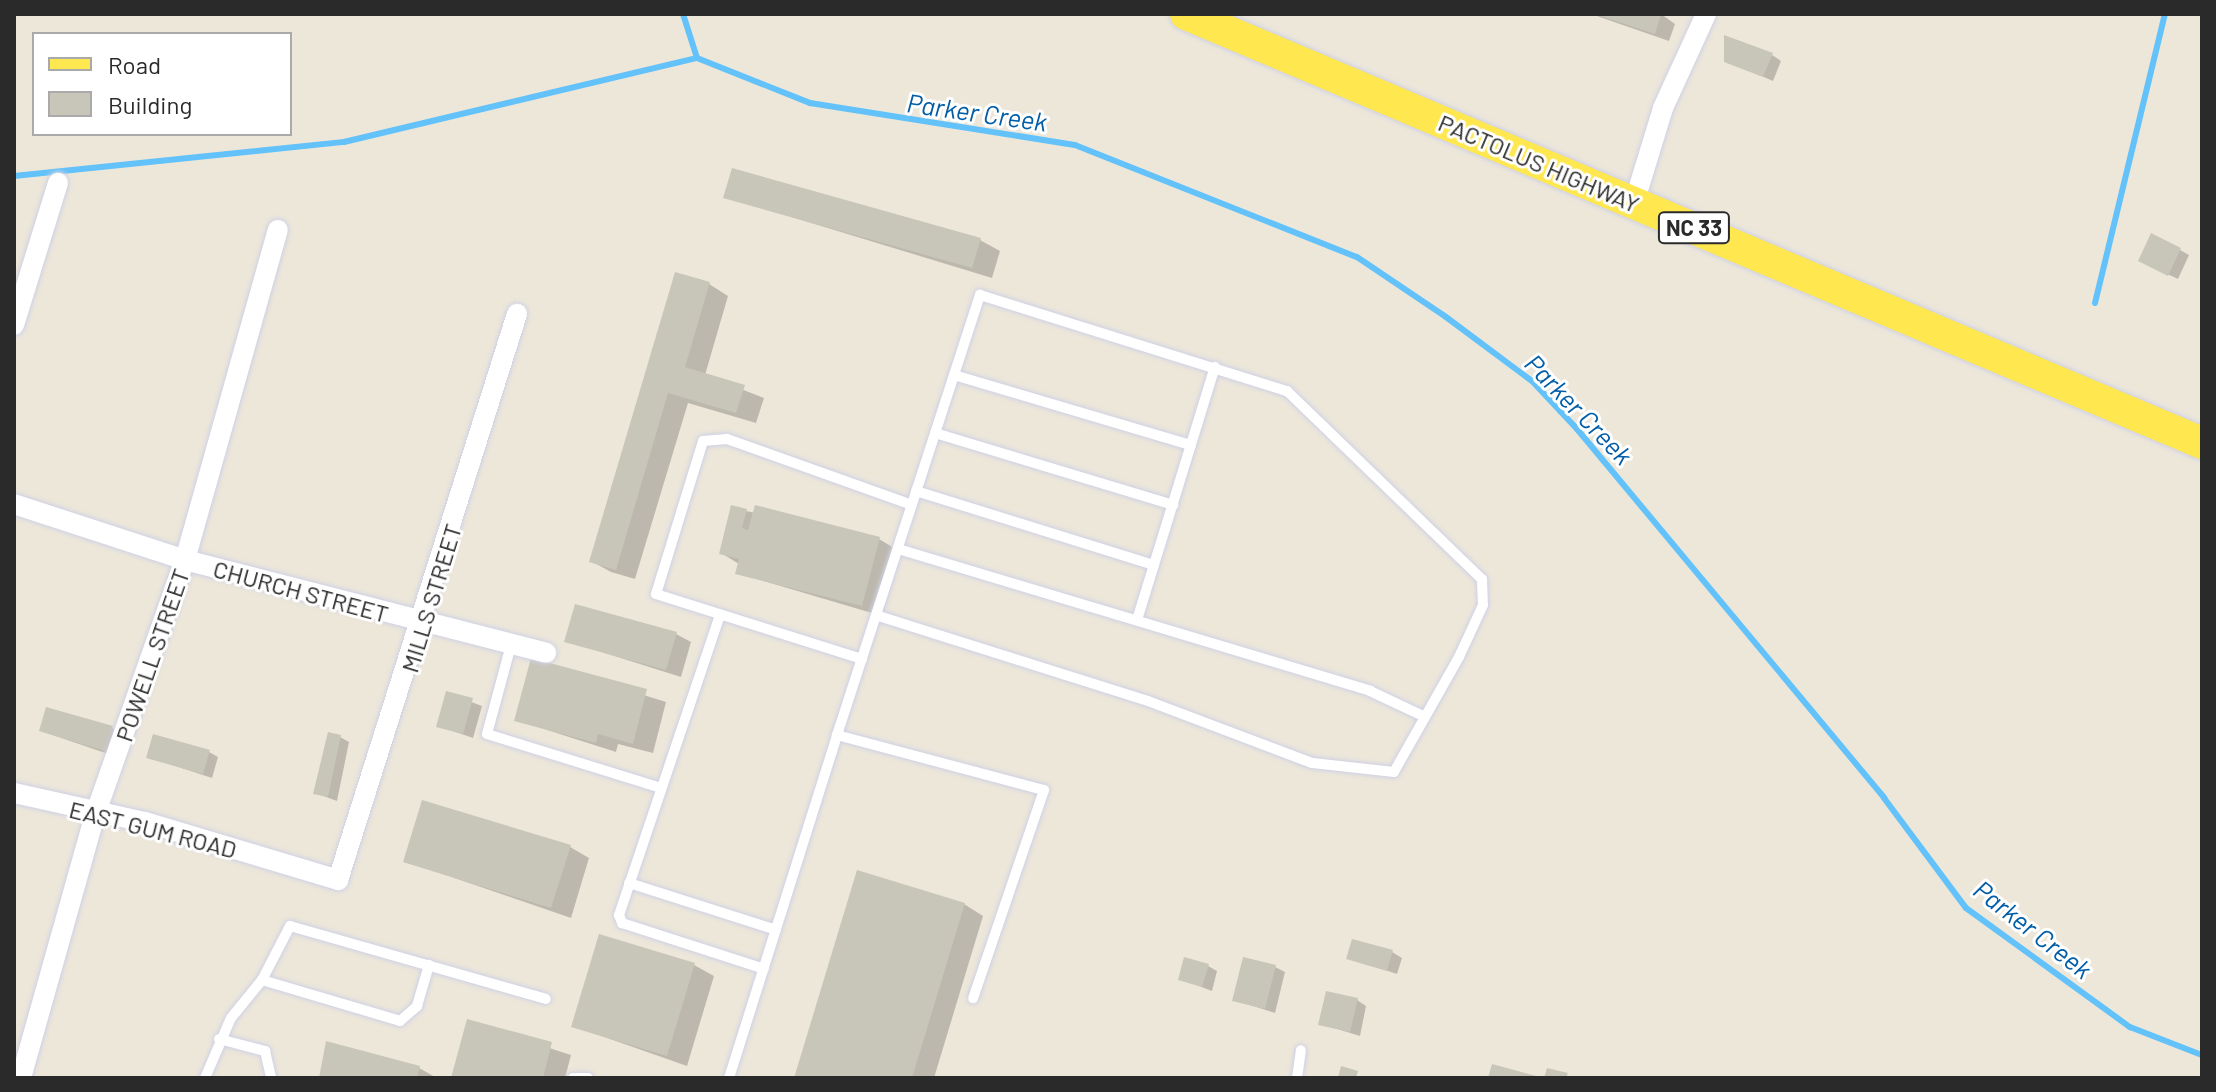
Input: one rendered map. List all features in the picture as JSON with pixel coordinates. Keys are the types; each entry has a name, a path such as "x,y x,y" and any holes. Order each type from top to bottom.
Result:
{"main road":[{"name":"PACTOLUS HIGHWAY","path":"1186,14 2202,443"}],"street":[{"path":"1634,203 1663,108 1706,14"},
{"path":"14,325 58,183"},
{"name":"POWELL STREET","path":"21,1078 95,815 185,560 278,230"},
{"name":"MILLS STREET","path":"338,880 424,625 517,314"},
{"name":"CHURCH STREET","path":"14,504 185,560 424,625 546,653"},
{"name":"EAST GUM ROAD","path":"14,793 95,815 145,822 338,880"}],"lane":[{"path":"729,1078 837,735 876,615 898,549 980,295 1287,391 1312,410 1364,472 1438,530 1482,579 1483,605 1465,644 1421,715 1409,756 1394,772 1312,763 1135,696 876,615"},
{"path":"1137,620 1215,367"},
{"path":"954,375 1191,445"},
{"path":"935,433 1173,505"},
{"path":"862,659 656,594 703,441 727,439 912,505"},
{"path":"916,491 1154,565"},
{"path":"898,549 1370,691 1421,715"},
{"path":"720,615 658,787 629,883 622,923 764,969"},
{"path":"511,645 487,734 658,787"},
{"path":"837,735 1044,790 973,998"},
{"path":"629,883 776,930"},
{"path":"205,1078 219,1039 262,980 290,926 546,999"},
{"path":"262,980 400,1021 417,1006 429,965"},
{"path":"219,1039 265,1051 271,1078"},
{"path":"1297,1078 1301,1050"},
{"path":"573,1078 588,1078"}],"building":[{"path":"1661,14 1655,34 1597,15"},
{"path":"1724,35 1773,53 1763,77 1724,62"},
{"path":"732,168 981,238 972,268 723,198"},
{"path":"2151,233 2181,248 2168,276 2138,261"},
{"path":"675,272 710,282 685,367 745,385 736,413 668,393 616,570 589,562"},
{"path":"731,505 747,509 742,528 748,530 755,505 880,537 862,606 735,574 739,559 719,554"},
{"path":"575,604 677,632 666,670 564,642"},
{"path":"531,658 647,689 633,744 598,734 596,743 514,721"},
{"path":"446,691 473,698 463,734 436,727"},
{"path":"46,707 113,726 105,751 39,731"},
{"path":"328,732 341,735 328,797 313,794"},
{"path":"153,734 210,750 203,774 146,758"},
{"path":"422,800 571,845 551,908 403,862"},
{"path":"857,870 965,903 912,1078 794,1078"},
{"path":"599,934 695,963 667,1056 571,1027"},
{"path":"1352,939 1393,950 1387,971 1346,959"},
{"path":"1184,957 1209,964 1202,987 1178,980"},
{"path":"1243,957 1276,965 1265,1009 1232,1001"},
{"path":"1326,991 1358,998 1350,1032 1318,1025"},
{"path":"467,1019 552,1042 543,1078 451,1078"},
{"path":"326,1041 420,1066 417,1078 319,1078"},
{"path":"1492,1064 1540,1077 1540,1078 1488,1078"},
{"path":"1341,1066 1358,1071 1356,1078 1338,1078"},
{"path":"1547,1068 1568,1073 1566,1078 1544,1078"}],"waterway":[{"name":"Parker Creek","path":"683,14 697,58 810,103 1075,145 1357,257 1446,317 1532,381 1577,429 1884,798 1966,908 2130,1027 2202,1055"},
{"path":"2095,303 2165,14"},
{"path":"14,176 344,142 697,58"}]}
